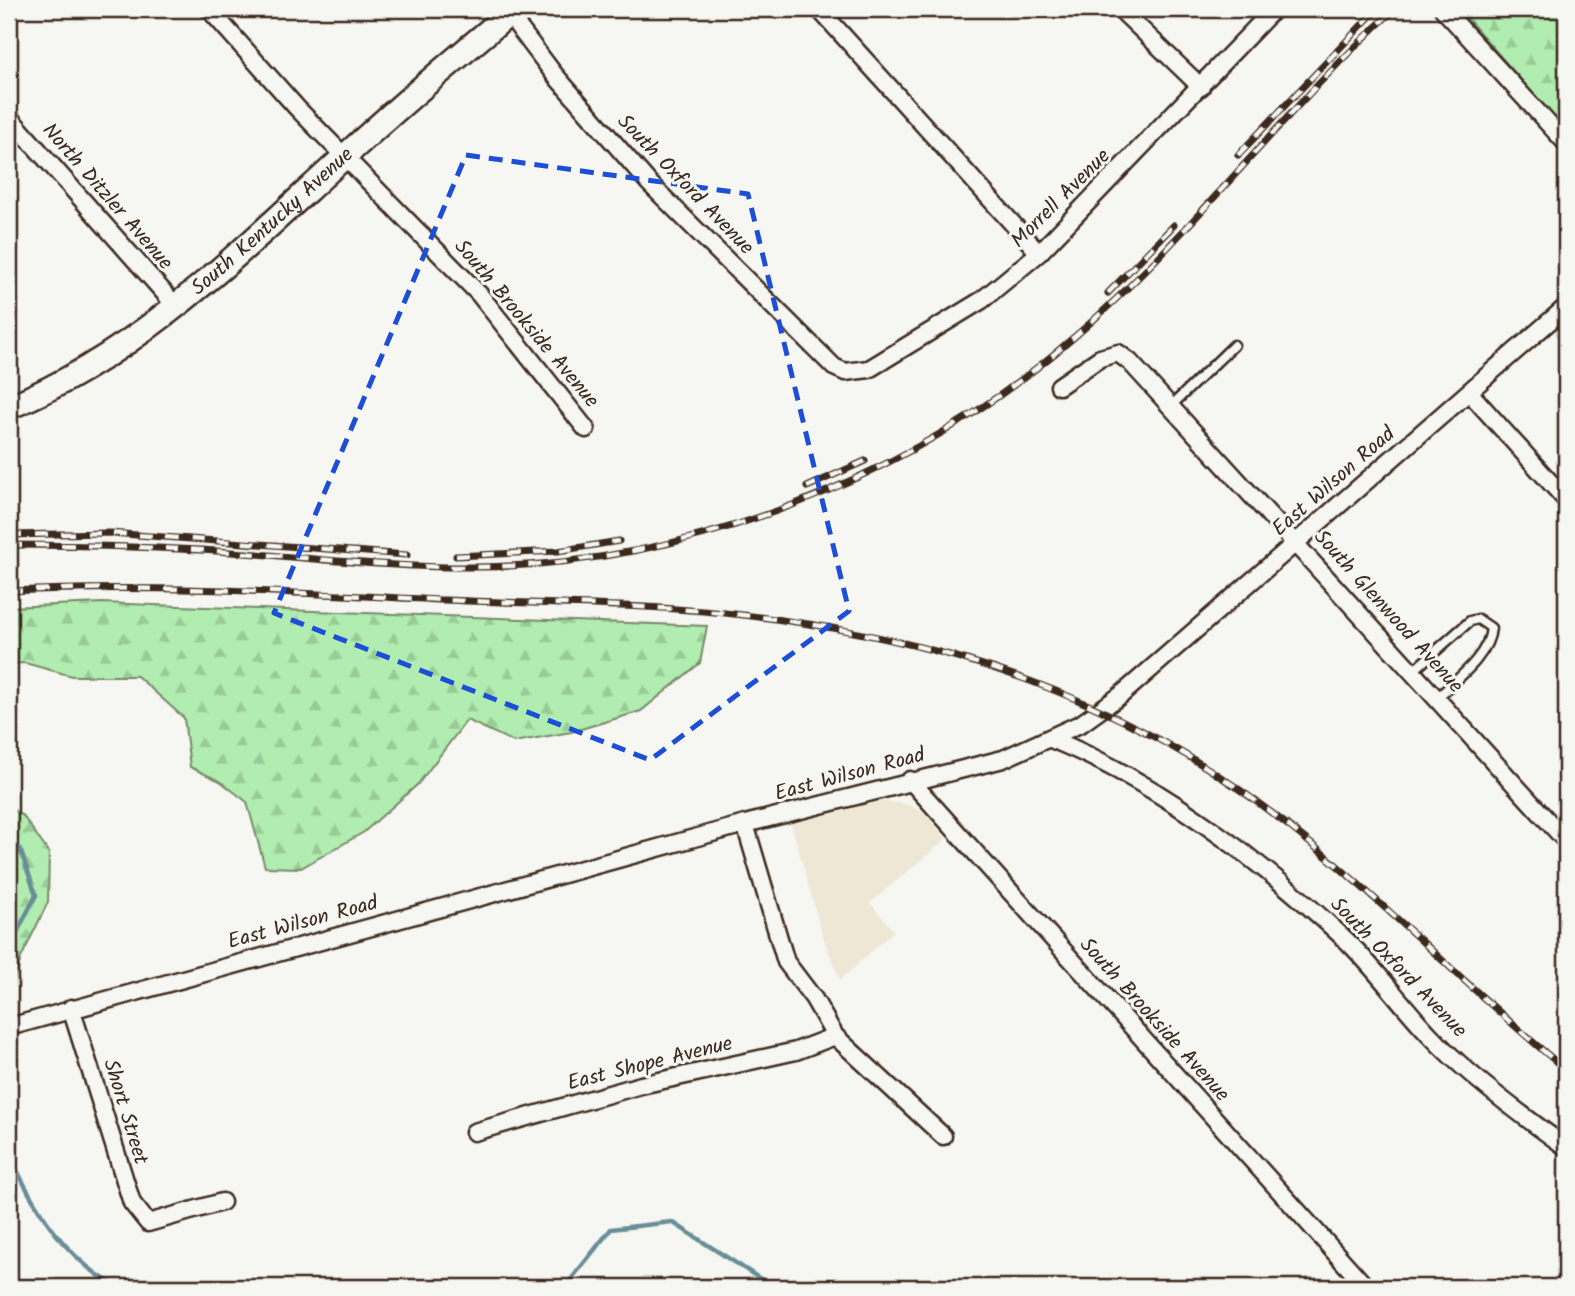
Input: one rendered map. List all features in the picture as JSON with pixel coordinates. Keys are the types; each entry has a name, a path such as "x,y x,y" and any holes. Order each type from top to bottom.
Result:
{"street":[{"name":"South Brookside Avenue","path":"209,9 297,108 479,294 586,429"},
{"path":"819,9 1040,253"},
{"path":"1120,9 1201,87"},
{"name":"Morrell Avenue","path":"845,372 870,369 905,349 982,300 1040,253 1274,9"},
{"path":"1443,9 1566,143"},
{"name":"South Kentucky Avenue","path":"9,407 82,372 174,306 239,254 345,155 510,11"},
{"name":"South Oxford Avenue","path":"510,11 554,74 649,183 834,367 845,372"},
{"name":"North Ditzler Avenue","path":"9,117 174,306"},
{"name":"East Wilson Road","path":"9,1027 745,824 910,780 1003,759 1051,739 1082,723 1121,695 1566,307"},
{"name":"South Glenwood Avenue","path":"1059,386 1100,358 1118,353 1171,406 1297,543 1566,841"},
{"path":"1469,392 1566,500"},
{"name":"South Oxford Avenue","path":"1051,739 1087,753 1140,782 1271,873 1349,943 1433,1038 1535,1125 1566,1147"},
{"name":"South Brookside Avenue","path":"910,780 1367,1287"},
{"path":"745,824 786,962 814,999 835,1036 943,1136"},
{"name":"Short Street","path":"71,1008 132,1203 148,1223 222,1202"},
{"name":"East Shope Avenue","path":"474,1132 641,1085 796,1051 835,1036"}],"lane":[{"path":"1171,406 1234,345"},
{"path":"1413,671 1470,621 1478,619 1491,628 1480,655 1437,698"}],"highlighted area":[{"path":"466,155 748,194 849,611 650,760 274,613"}],"shaded area":[{"path":"883,801 907,804 926,814 946,839 870,903 894,931 840,980 823,937 791,823"}],"green space":[{"path":"1459,9 1566,9 1566,131"},
{"path":"102,603 707,626 700,663 641,711 571,732 514,742 467,720 418,784 364,832 301,868 265,867 247,802 220,781 190,767 184,718 137,676 72,676 25,663 9,664 9,607"},
{"path":"9,807 23,816 49,853 48,902 21,958 9,996"}],"waterway":[{"path":"9,839 20,849 36,895 9,948"},
{"path":"9,1153 28,1192 53,1230 82,1262 118,1287"},
{"path":"565,1287 611,1229 672,1222 773,1287"}],"railway":[{"path":"1238,155 1377,9"},
{"path":"9,545 176,549 384,564 477,567 557,562 637,550 717,531 794,504 870,471 942,433 1010,388 1073,338 1157,259 1313,90 1395,9"},
{"path":"1108,293 1174,225"},
{"path":"807,487 865,461"},
{"path":"9,535 110,533 407,555"},
{"path":"456,556 558,551 619,541"},
{"path":"9,591 117,588 226,590 690,610 846,631 963,659 1021,678 1132,725 1238,788 1335,864 1566,1070"}]}
